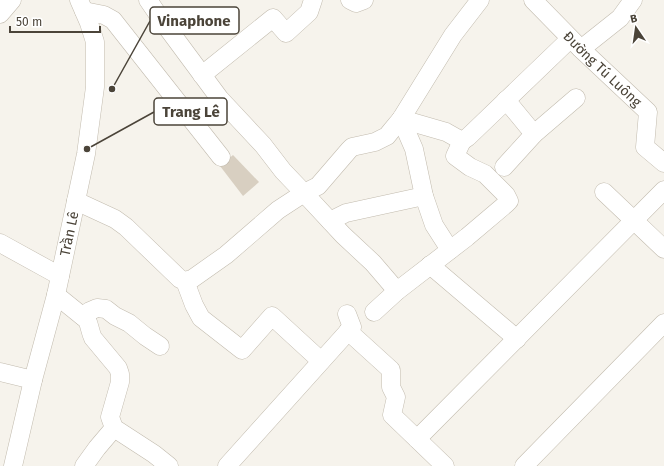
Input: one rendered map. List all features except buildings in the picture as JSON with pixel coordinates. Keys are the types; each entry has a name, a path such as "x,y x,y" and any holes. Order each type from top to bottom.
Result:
{"street":[{"path":"0,14 12,0"},
{"path":"148,0 220,99 263,145 283,171 343,235 373,263 397,291"},
{"path":"202,75 274,18 286,33 309,12 314,0"},
{"path":"350,0 356,3 364,0"},
{"path":"184,281 192,279 217,262 278,210 304,192 318,186 352,147 376,142 387,136 401,119 453,35 480,0"},
{"name":"Đường Tú Luông","path":"533,0 576,44 648,112 645,146 664,163"},
{"path":"374,312 397,291 467,237 509,201 506,195 485,174 470,167 455,156 462,141 506,100 576,44 620,18 633,0"},
{"path":"82,5 113,20 221,157"},
{"name":"Trần Lê","path":"14,466 33,380 56,295 86,154 95,86 95,42 90,23 82,5"},
{"path":"504,167 534,134 576,98"},
{"path":"506,100 534,134"},
{"path":"401,119 446,132 462,141"},
{"path":"401,119 414,149 424,196 434,225 450,250"},
{"path":"417,439 664,190"},
{"path":"604,192 664,249"},
{"path":"330,221 346,213 424,196"},
{"path":"76,201 115,219 126,228 180,279 184,281 201,318 242,350 272,316 321,361"},
{"path":"0,243 60,276"},
{"path":"430,265 516,339"},
{"path":"56,295 87,320 90,333 93,338 118,368 120,382 110,417 114,428 154,454 169,466"},
{"path":"82,316 90,310 97,308 106,309 160,346"},
{"path":"227,466 321,361 348,323 391,370 391,387 396,397 392,415 445,466"},
{"path":"524,466 664,323"},
{"path":"0,372 33,380"},
{"path":"84,466 114,428"}],"place":[{"name":"Vinaphone","path":"112,89"},
{"name":"Trang Lê","path":"87,149"}]}
